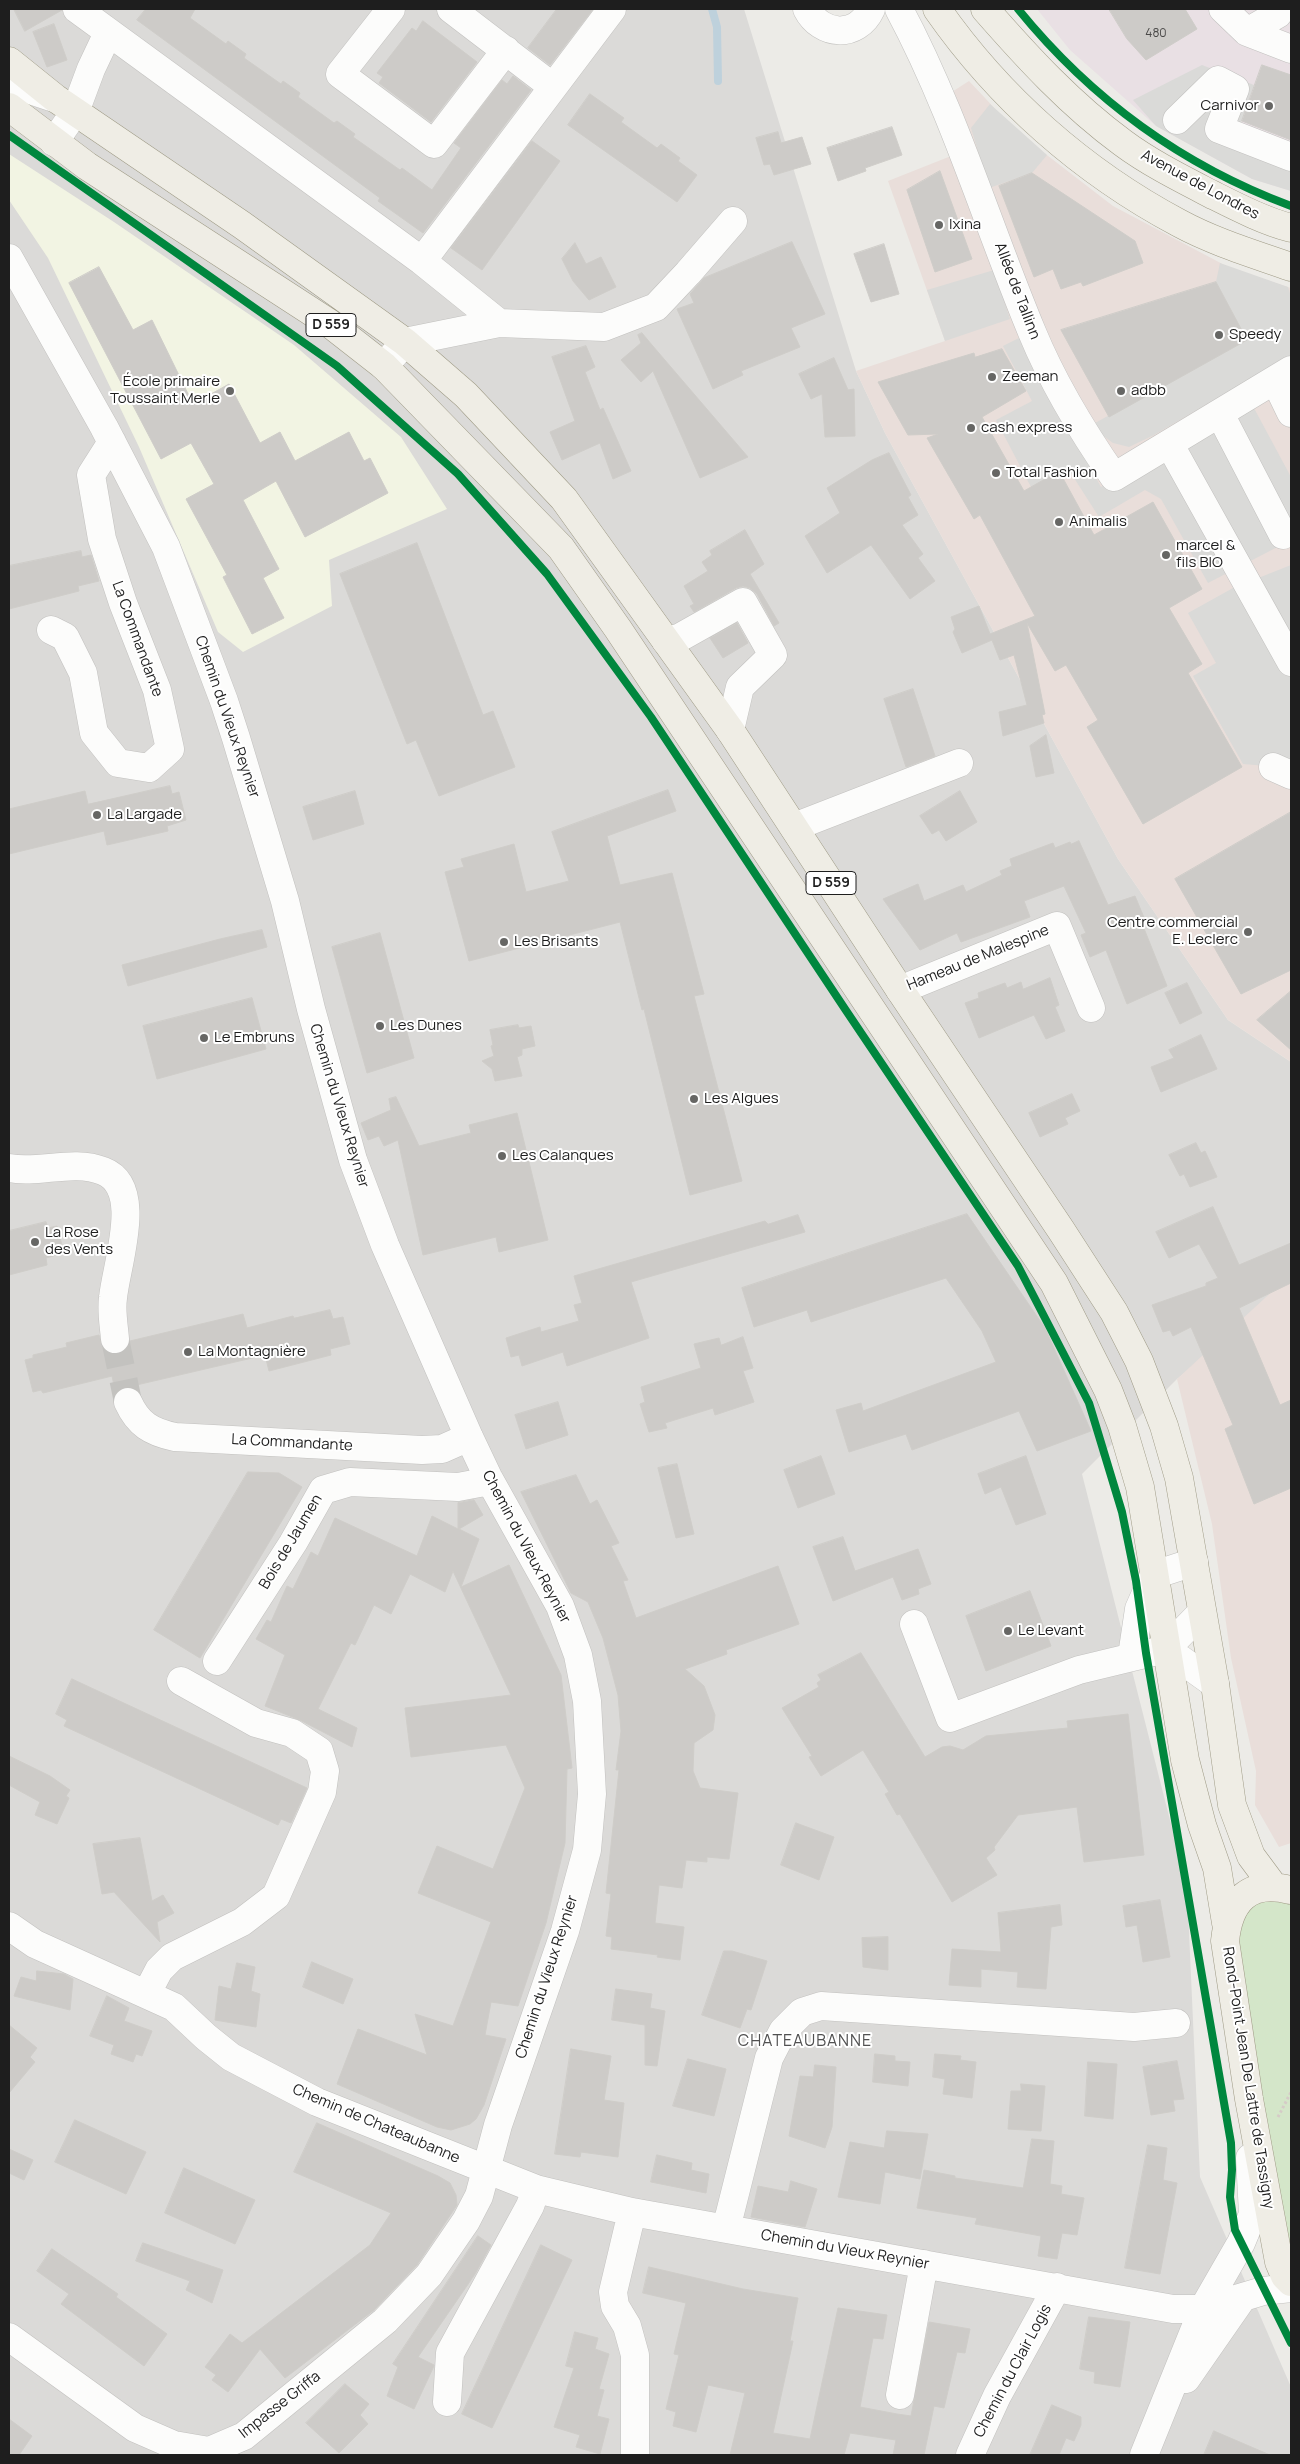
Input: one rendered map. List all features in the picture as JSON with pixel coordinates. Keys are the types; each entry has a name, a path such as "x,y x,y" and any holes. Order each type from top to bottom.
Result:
{"main road":[{"path":"937,9 952,31 1006,94 1069,151 1126,192 1180,224 1291,267"},
{"name":"Avenue de Londres","path":"984,9 1041,73 1124,144 1217,197 1276,224 1291,228"},
{"name":"D 559","path":"9,61 65,105 242,225 405,342 489,416 564,499 730,730 900,990 1061,1230 1114,1312 1135,1352 1164,1426 1179,1478 1215,1684 1232,1805 1251,1856 1283,1889"},
{"name":"D 559","path":"9,107 54,142 330,323 384,366 561,548 618,629 1054,1283 1108,1390 1122,1426 1140,1487 1185,1760 1202,1825 1217,1868 1226,1923"},
{"name":"Rond-Point Jean De Lattre de Tassigny","path":"1283,1889 1259,1888 1243,1896 1233,1908 1226,1923 1224,1942 1249,2099 1279,2262 1285,2276 1291,2282"}],"street":[{"path":"77,9 422,261 499,323"},
{"path":"391,9 340,74 434,144 506,50"},
{"path":"451,9 553,87"},
{"path":"422,261 612,9"},
{"path":"807,9 812,18 829,30 840,31 865,16 913,35"},
{"name":"Allée de Tallinn","path":"899,9 913,35 961,147 1032,333 1078,424 1114,477 1170,445"},
{"path":"1223,9 1247,32 1291,49"},
{"path":"1247,32 1278,14"},
{"path":"54,142 65,105 91,69 108,33"},
{"path":"1177,120 1218,80 1235,89 1220,129 1291,157"},
{"path":"9,83 65,105"},
{"path":"384,366 405,342 499,323 604,327 656,307 733,222"},
{"name":"Chemin du Vieux Reynier","path":"9,258 112,442 166,547 224,701 285,900 316,1028 353,1160 385,1245 469,1437 490,1481 560,1606 578,1655 587,1701 592,1794 587,1850 566,1931 498,2125 487,2170 536,2189 632,2212 1173,2309 1203,2309 1263,2291 1291,2288"},
{"path":"1288,662 1170,445 1283,375 1291,413"},
{"path":"1220,414 1283,535"},
{"name":"La Commandante","path":"51,630 65,636 83,673 94,733 118,763 149,768 170,749 158,690 122,603 102,539 91,474 112,442"},
{"path":"666,641 679,638 743,602 773,655 740,687 730,730"},
{"path":"794,827 959,764"},
{"name":"Hameau de Malespine","path":"900,990 1057,926 1091,1008"},
{"path":"9,1168 82,1166 104,1171 118,1183 124,1192 124,1237 112,1300 115,1339"},
{"name":"La Commandante","path":"128,1402 133,1413 144,1426 158,1434 175,1437 422,1450 442,1449 469,1437"},
{"name":"Bois de Jaumen","path":"217,1661 293,1543 323,1490 350,1482 458,1487 490,1481"},
{"path":"1132,1656 1139,1609 1154,1575 1194,1562"},
{"path":"914,1624 950,1718 1079,1670 1166,1649 1202,1612"},
{"path":"1166,1649 1215,1684"},
{"path":"147,1993 159,1970 172,1957 242,1922 276,1896 322,1792 325,1772 319,1751 292,1733 256,1723 181,1681"},
{"name":"Chemin de Chateaubanne","path":"9,1926 36,1944 147,1993 174,2007 231,2057 271,2079 317,2102 487,2170"},
{"path":"726,2229 768,2058 783,2031 802,2012 821,2006 849,2006 1134,2027 1176,2023"},
{"path":"1144,2455 1203,2309 1242,2243 1253,2214 1246,2124 1249,2099"},
{"name":"Impasse Griffa","path":"9,2337 135,2428 174,2445 210,2451 244,2436 385,2321 429,2274 466,2221 479,2196 487,2170"},
{"path":"447,2402 450,2353 530,2206 536,2189"},
{"path":"632,2212 613,2292 615,2306 627,2326 635,2355 635,2455"},
{"path":"900,2395 924,2264"},
{"name":"Chemin du Clair Logis","path":"970,2455 996,2396 1057,2287"},
{"path":"1158,2420 1244,2297"}],"path":[{"path":"240,298 338,366 408,430"},
{"path":"1178,1838 1201,1969"},
{"path":"1273,2310 1291,2343"}],"shaded area":[{"path":"9,9 744,9 856,371 885,433 1118,859 1228,1020 1291,1062 1291,1293 1177,1379 1082,1474 1187,1887 1200,2177 1291,2387 1291,2455 9,2455"},
{"path":"1037,9 1291,9 1291,191 1252,179 1156,126 1070,50"},
{"path":"1202,65 1254,85 1240,126 1291,145 1291,191 1252,179 1156,126 1133,100"},
{"path":"969,81 1017,132 1113,206 1230,268 1291,288 1291,1062 1228,1020 1118,859 885,433 856,371 945,341 888,181 951,156 930,106"},
{"path":"990,104 1047,155 1032,173 989,188 971,128"},
{"name":"École primaire Toussaint Merle","path":"9,154 114,222 294,345 401,437 447,509 329,560 332,606 243,652 218,632 139,447 48,258 9,200"},
{"path":"1220,263 1288,287 1291,296 1291,355 1154,435 1129,447 1113,443 1098,432 1095,423 1247,340 1216,282"},
{"path":"994,270 1010,319 945,341 927,290"},
{"path":"1019,338 1101,487 1248,397 1291,477 1291,540 1208,583 1161,499 1145,490 1099,517 1067,467 1031,487 996,420 1032,401 1003,346"},
{"path":"1291,565 1291,768 1243,764 1193,676 1216,663 1188,613 1233,588"},
{"path":"1291,1274 1291,1843 1279,1847 1255,1805 1256,1771 1231,1658 1212,1524 1177,1379"}],"green space":[{"path":"1291,1890 1291,2282 1225,1941 1243,1896"}],"building":[{"path":"14,9 62,9 62,10 25,31"},
{"path":"146,9 195,9 190,18 226,44 228,41 246,54 244,58 281,84 283,81 300,93 298,97 334,123 337,121 355,134 353,137 400,170 402,168 432,190 461,148 454,143 502,80 507,84 513,76 531,90 423,233 378,201 380,198 137,20"},
{"path":"557,9 593,9 550,65 528,48"},
{"path":"1109,9 1185,9 1197,29 1146,60 1127,39"},
{"path":"423,21 477,62 431,122 379,83 383,77 377,73 412,28 416,31"},
{"path":"54,24 67,60 47,67 33,32"},
{"name":"Carnivor","path":"1262,65 1291,75 1291,140 1242,121"},
{"path":"590,94 624,118 621,122 657,148 661,144 680,158 678,161 697,175 677,202 568,125"},
{"path":"892,127 902,155 865,168 866,171 838,181 827,148"},
{"path":"778,132 781,143 802,137 811,164 774,175 770,164 764,165 756,138"},
{"path":"532,141 560,161 482,270 451,248"},
{"name":"Ixina","path":"940,171 972,259 935,272 907,190"},
{"path":"1032,173 1135,241 1143,263 1083,286 1081,282 1061,289 1053,269 1034,277 999,186"},
{"path":"792,242 825,314 791,328 800,347 741,371 743,375 713,389 677,309 694,303 690,294 704,278"},
{"path":"575,243 586,264 601,257 616,287 589,300 573,281 562,259"},
{"path":"884,244 899,294 871,302 854,254"},
{"path":"99,267 133,330 152,320 193,404 229,384 260,443 280,432 295,461 349,432 364,461 370,458 388,493 305,537 276,481 243,500 279,569 263,578 284,618 252,634 223,577 227,575 186,499 214,484 191,443 161,459 69,283"},
{"path":"1216,282 1247,340 1109,417 1061,330"},
{"path":"642,333 748,457 700,478 653,371 641,382 621,360 641,343 638,335"},
{"path":"586,346 595,367 585,372 600,410 603,408 631,471 613,479 600,443 562,460 550,432 575,421 552,357"},
{"path":"1002,349 1026,391 982,417 1024,491 1059,471 1094,535 1153,502 1202,589 1169,608 1202,664 1188,673 1242,767 1143,824 1087,727 1098,720 1066,665 1055,671 1027,623 1045,714 1042,715 1044,723 1003,736 999,712 1027,705 1014,655 1000,660 992,640 962,653 953,632 955,629 951,617 979,606 990,634 1035,616 980,515 974,519 927,438 938,434 908,435 878,382 974,353 975,357"},
{"path":"834,358 848,390 854,389 855,436 825,437 822,394 811,399 799,374"},
{"path":"889,453 911,495 908,497 918,515 902,525 923,554 918,558 935,581 910,599 871,545 827,573 805,536 840,513 827,488 872,460"},
{"path":"745,530 764,564 750,574 779,623 774,626 757,594 750,588 743,586 736,588 694,612 690,606 694,604 684,586 708,571 702,562 712,555 710,551"},
{"path":"417,543 483,715 493,711 515,767 439,796 416,740 407,744 340,574"},
{"path":"81,551 82,557 91,555 99,581 78,586 79,591 9,609 9,566"},
{"path":"737,623 748,643 723,658 710,638"},
{"path":"913,689 935,756 906,767 884,699"},
{"path":"1046,735 1054,773 1036,777 1030,746"},
{"name":"La Largade","path":"170,786 172,794 179,792 186,820 167,826 168,831 107,845 104,831 9,854 9,809 85,791 88,804"},
{"path":"668,790 676,811 607,836 620,885 672,873 704,994 694,996 742,1181 690,1195 644,1009 642,1010 620,922 469,961 445,872 464,867 461,859 514,844 526,892 569,881 552,832"},
{"path":"355,791 364,824 313,840 303,807"},
{"path":"960,791 977,822 946,841 939,830 932,834 920,816"},
{"name":"Centre commercial E. Leclerc","path":"1291,812 1291,970 1241,994 1175,879"},
{"path":"1079,841 1108,905 1135,896 1145,920 1141,921 1167,986 1127,1004 1106,950 1090,957 1081,935 1086,933 1064,886 1024,901 1030,917 961,942 957,933 920,950 883,899 918,884 924,901 963,885 966,892 1002,875 1000,871 1012,866 1010,859 1053,843 1055,848 1070,842 1071,844"},
{"path":"262,930 267,947 128,986 122,965"},
{"name":"Les Dunes","path":"380,933 414,1058 367,1073 332,947"},
{"path":"1050,978 1059,1005 1055,1007 1065,1031 1046,1039 1034,1015 979,1038 965,1003 979,998 978,993 1005,983 1007,988 1021,982 1023,989"},
{"path":"1187,983 1202,1013 1180,1024 1165,993"},
{"path":"1291,991 1291,1050 1257,1020"},
{"name":"Le Embruns","path":"252,998 266,1049 157,1079 143,1026"},
{"path":"518,1025 519,1028 531,1026 535,1046 522,1049 522,1055 517,1057 522,1076 495,1081 492,1069 482,1061 494,1056 490,1030"},
{"path":"1201,1035 1217,1069 1161,1092 1151,1067 1174,1058 1169,1050"},
{"path":"1072,1094 1080,1111 1065,1118 1068,1124 1040,1137 1029,1113"},
{"path":"396,1097 419,1146 471,1133 469,1125 517,1113 548,1240 499,1252 496,1237 423,1255 398,1140 384,1146 379,1136 368,1140 361,1123 391,1110 389,1099"},
{"path":"1196,1143 1201,1153 1205,1151 1217,1177 1190,1187 1184,1174 1180,1176 1169,1155"},
{"path":"1213,1207 1239,1265 1291,1243 1291,1283 1239,1308 1280,1405 1291,1400 1291,1488 1254,1504 1225,1429 1233,1425 1191,1327 1173,1336 1170,1330 1163,1332 1152,1305 1206,1286 1206,1283 1218,1278 1199,1244 1169,1258 1156,1232"},
{"path":"967,1214 1045,1328 1091,1431 1037,1451 1019,1411 912,1450 906,1434 849,1452 836,1410 861,1403 863,1411 996,1362 982,1331 946,1278 811,1322 807,1310 754,1327 742,1288"},
{"path":"798,1215 805,1232 631,1282 649,1338 567,1366 563,1352 522,1366 519,1355 511,1357 506,1338 540,1327 541,1332 579,1321 574,1305 582,1303 574,1276 765,1221 768,1224"},
{"name":"La Rose des Vents","path":"46,1222 48,1228 57,1226 64,1253 46,1258 47,1265 9,1275 9,1231"},
{"name":"La Montagnière","path":"330,1310 333,1319 343,1317 350,1344 330,1349 331,1355 269,1371 265,1355 115,1390 112,1376 43,1393 41,1390 33,1392 25,1360 33,1358 33,1355 67,1347 66,1343 99,1335 103,1348 109,1353 117,1354 124,1351 130,1341 243,1314 247,1328 293,1316 294,1318"},
{"path":"743,1337 753,1368 743,1371 754,1402 715,1415 713,1408 665,1423 667,1428 649,1432 640,1404 645,1402 641,1387 701,1368 694,1344 719,1338 721,1345"},
{"path":"558,1402 568,1435 526,1449 515,1415"},
{"path":"821,1456 835,1494 798,1508 784,1470"},
{"path":"1026,1456 1046,1514 1016,1525 1001,1487 985,1494 978,1474"},
{"path":"677,1464 694,1534 676,1538 658,1468"},
{"path":"248,1472 279,1473 302,1487 200,1658 154,1630"},
{"path":"576,1475 590,1504 597,1500 619,1543 611,1546 628,1580 623,1581 636,1618 778,1566 799,1624 726,1650 727,1654 685,1669 704,1686 715,1715 713,1730 694,1743 693,1771 700,1788 738,1793 729,1859 707,1857 707,1862 686,1860 682,1888 659,1885 655,1923 684,1927 680,1960 611,1949 612,1937 606,1936 611,1894 606,1893 619,1770 616,1770 621,1731 618,1695 603,1638 588,1602 571,1593 521,1492"},
{"path":"474,1500 483,1515 459,1529 479,1539 461,1587 509,1565 561,1675 572,1768 567,1769 565,1843 546,1923 518,2006 491,2002 485,2035 506,2039 484,2105 476,2119 470,2124 451,2130 437,2127 337,2084 358,2029 427,2055 415,2014 453,2026 491,1922 418,1893 437,1846 493,1869 525,1788 506,1745 411,1757 405,1708 511,1695 453,1571 445,1592 410,1574 391,1614 374,1605 355,1645 351,1643 318,1709 357,1728 352,1747 300,1720 265,1706 285,1655 256,1639 267,1620 271,1622 287,1586 293,1589 311,1552 318,1556 335,1518 417,1556 432,1516 458,1529 458,1503"},
{"path":"843,1537 855,1571 918,1549 931,1584 918,1589 919,1594 902,1600 893,1577 833,1601 813,1547"},
{"name":"Le Levant","path":"1030,1591 1051,1646 986,1671 966,1616"},
{"path":"861,1653 925,1757 942,1747 950,1746 963,1750 986,1736 1068,1728 1067,1721 1128,1714 1144,1855 1084,1862 1077,1807 1018,1815 994,1847 995,1850 986,1858 997,1875 952,1902 900,1814 897,1815 885,1794 889,1792 863,1750 821,1776 809,1757 812,1756 782,1708 819,1687 817,1683 821,1680 818,1675"},
{"path":"72,1679 307,1788 291,1823 281,1819 278,1825 64,1726 67,1720 56,1714"},
{"path":"9,1756 50,1776 70,1790 66,1796 69,1798 57,1824 35,1815 40,1802 9,1785"},
{"path":"796,1823 834,1837 819,1880 781,1865"},
{"path":"140,1838 152,1901 163,1895 174,1913 157,1922 160,1942 114,1892 102,1894 93,1844"},
{"path":"1160,1900 1170,1957 1143,1962 1137,1925 1126,1927 1123,1906"},
{"path":"1060,1905 1062,1925 1051,1927 1046,1989 1017,1987 1018,1972 981,1969 981,1987 949,1985 952,1949 1001,1952 998,1913"},
{"path":"888,1937 888,1970 863,1967 862,1938"},
{"path":"724,1951 732,1951 767,1961 751,2010 747,2009 740,2028 702,2015"},
{"path":"312,1962 353,1979 343,2004 303,1987"},
{"path":"237,1963 255,1967 251,1991 260,1994 256,2027 215,2020 219,1986 231,1989"},
{"path":"37,1971 64,1974 73,1979 70,2010 14,1996 21,1977 36,1981"},
{"path":"616,1989 652,1994 650,2008 665,2011 657,2066 645,2065 645,2025 612,2020"},
{"path":"107,1996 129,2008 124,2021 152,2031 142,2056 136,2054 133,2062 111,2054 114,2045 90,2036"},
{"path":"9,2025 37,2048 30,2057 35,2062 9,2093"},
{"path":"571,2049 611,2056 604,2100 624,2103 618,2157 581,2152 580,2157 555,2154"},
{"path":"875,2054 895,2056 895,2061 910,2062 908,2086 873,2082"},
{"path":"935,2054 961,2056 960,2060 976,2062 972,2098 943,2094 945,2079 933,2077"},
{"path":"688,2059 726,2069 714,2116 673,2106"},
{"path":"1177,2061 1184,2099 1173,2100 1175,2111 1151,2115 1143,2067"},
{"path":"1088,2062 1117,2064 1113,2119 1085,2116"},
{"path":"815,2065 836,2067 832,2127 825,2148 789,2136 800,2076 813,2077"},
{"path":"1021,2084 1045,2086 1041,2131 1008,2129 1011,2091 1021,2091"},
{"path":"75,2120 146,2152 126,2194 55,2162"},
{"path":"317,2123 450,2183 456,2195 457,2205 417,2265 374,2310 285,2378 260,2349 228,2392 212,2380 216,2375 205,2367 230,2334 242,2343 370,2245 391,2213 294,2172"},
{"path":"887,2131 928,2134 920,2179 885,2172 880,2204 838,2197 850,2142 884,2148"},
{"path":"1032,2139 1054,2141 1050,2184 1062,2186 1061,2194 1084,2198 1077,2235 1062,2233 1057,2259 1038,2256 1041,2236 975,2224 977,2218 917,2208 924,2170 955,2176 955,2178 1023,2188"},
{"path":"1148,2145 1167,2148 1163,2180 1177,2183 1160,2274 1125,2268"},
{"path":"9,2149 33,2160 24,2180 9,2173"},
{"path":"657,2155 692,2163 691,2170 709,2174 706,2193 651,2182"},
{"path":"184,2168 255,2200 235,2244 165,2213"},
{"path":"791,2181 817,2189 805,2227 751,2217 758,2186 788,2192"},
{"path":"478,2236 491,2245 475,2274 418,2357 434,2365 414,2409 387,2396 398,2367 393,2364"},
{"path":"143,2243 223,2270 212,2303 186,2290 190,2281 136,2261"},
{"path":"541,2245 572,2260 492,2428 462,2414"},
{"path":"52,2249 118,2294 116,2297 167,2334 144,2366 61,2304 69,2294 37,2271"},
{"path":"649,2267 743,2289 798,2298 790,2341 793,2341 773,2433 810,2439 838,2308 887,2315 883,2339 873,2338 860,2407 897,2414 911,2416 929,2322 970,2329 965,2353 957,2352 944,2408 934,2406 924,2455 893,2455 896,2440 850,2433 844,2455 730,2455 745,2393 708,2385 696,2432 673,2426 676,2412 666,2409 679,2355 674,2354 686,2303 643,2293"},
{"path":"1089,2317 1130,2322 1120,2387 1094,2383 1095,2372 1080,2369"},
{"path":"575,2332 598,2338 595,2349 609,2354 599,2389 604,2390 597,2416 609,2419 600,2454 576,2447 580,2435 554,2427 574,2368 566,2366"},
{"path":"345,2384 369,2404 360,2415 368,2424 339,2453 306,2423"},
{"path":"1052,2405 1081,2417 1081,2425 1074,2441 1066,2438 1059,2455 1030,2455"},
{"path":"9,2419 32,2436 19,2455 9,2455"},
{"path":"1214,2431 1270,2455 1204,2455"}],"waterway":[{"path":"712,9 717,27 718,81"}],"tunnel":[{"path":"115,1339 128,1402"}],"cycle path":[{"path":"1018,9 1046,42 1076,72 1108,101 1141,126 1176,150 1212,171 1291,206"},
{"path":"9,135 337,366 458,474 547,574 651,717 1018,1266 1089,1403 1122,1512 1136,1581 1146,1653 1231,2143 1230,2197 1235,2230 1291,2343"}],"place":[{"name":"Carnivor","path":"1269,106"},
{"name":"Ixina","path":"939,225"},
{"name":"Speedy","path":"1219,335"},
{"name":"Zeeman","path":"992,377"},
{"name":"École primaire Toussaint Merle","path":"230,391"},
{"name":"adbb","path":"1121,391"},
{"name":"cash express","path":"971,428"},
{"name":"Total Fashion","path":"996,473"},
{"name":"Animalis","path":"1059,522"},
{"name":"marcel & fils BIO","path":"1166,555"},
{"name":"La Largade","path":"97,815"},
{"name":"Centre commercial E. Leclerc","path":"1248,932"},
{"name":"Les Brisants","path":"504,942"},
{"name":"Les Dunes","path":"380,1026"},
{"name":"Le Embruns","path":"204,1038"},
{"name":"Les Algues","path":"694,1099"},
{"name":"Les Calanques","path":"502,1156"},
{"name":"La Rose des Vents","path":"35,1242"},
{"name":"La Montagnière","path":"188,1352"},
{"name":"Le Levant","path":"1008,1631"}],"district":[{"name":"CHATEAUBANNE","path":"805,2042"}]}
